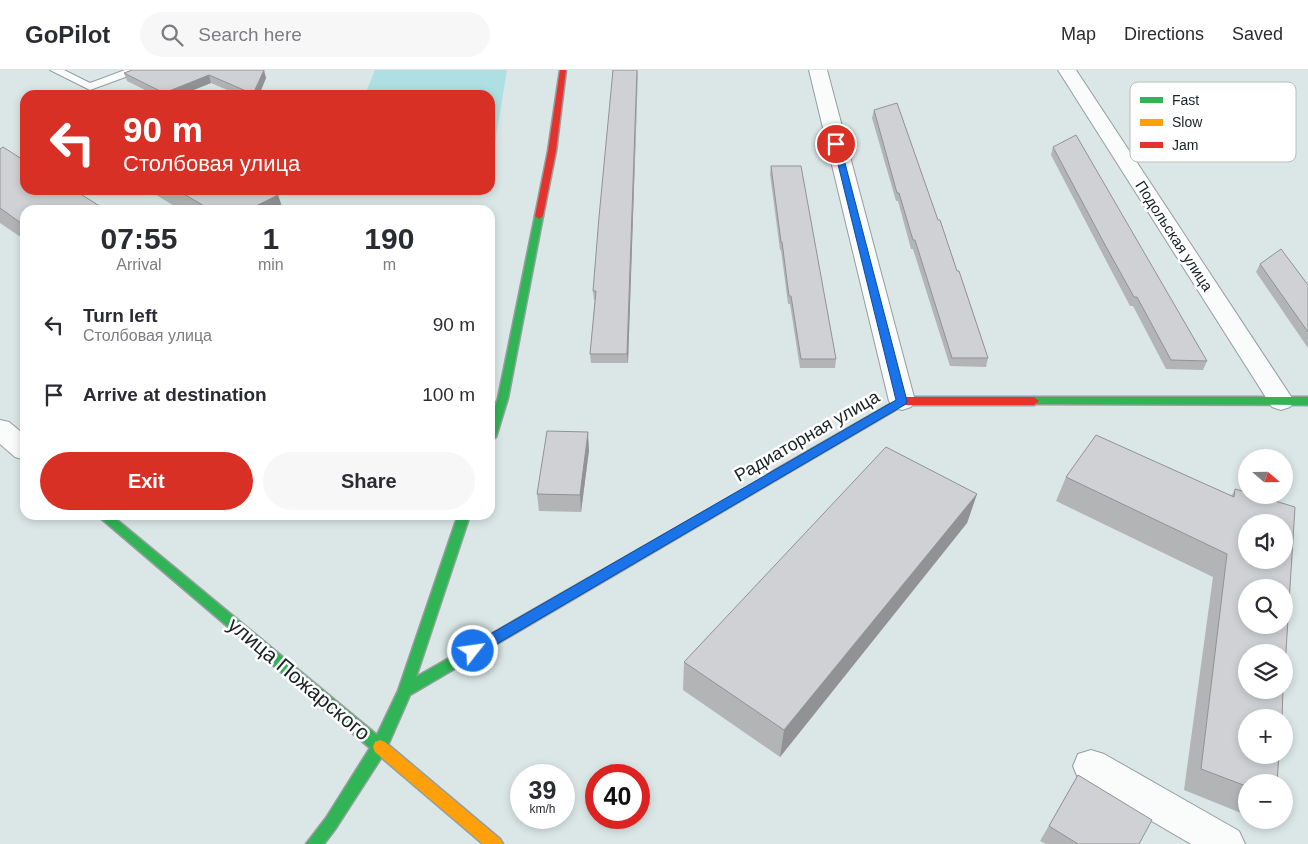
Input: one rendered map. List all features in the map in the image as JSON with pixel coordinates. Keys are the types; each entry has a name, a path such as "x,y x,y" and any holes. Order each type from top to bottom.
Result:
{"street":[{"path":"495,422 503,398 511,360 552,151 563,70"},
{"path":"818,70 902,401"},
{"name":"Подольская улица","path":"1067,70 1281,401"},
{"name":"Радиаторная улица","path":"405,690 902,401 1308,401"},
{"path":"0,429 20,446"},
{"name":"улица Пожарского","path":"109,520 495,844"},
{"path":"314,844 331,823 379,746 405,690 462,520"},
{"path":"1091,766 1226,844"}],"lane":[{"path":"55,70 90,87 135,70"}],"shaded area":[{"path":"375,70 507,70 495,143 495,90 367,90"}],"building":[{"path":"132,70 264,70 255,90 244,90 209,75 172,90 158,90 124,73"},
{"path":"613,70 637,70 627,354 590,354 596,291 593,291"},
{"path":"897,103 938,220 940,220 957,271 959,271 988,358 952,358 915,240 913,240 899,193 897,193 874,110"},
{"path":"1076,135 1207,361 1171,360 1137,297 1134,297 1053,147"},
{"path":"3,147 20,158 20,195 82,195 98,205 20,205 20,222 0,208 0,149"},
{"path":"771,166 801,166 836,359 801,359 791,296 789,296"},
{"path":"186,195 278,195 258,205 202,205"},
{"path":"1281,249 1308,285 1308,332 1260,264"},
{"path":"547,431 588,432 580,495 537,494"},
{"path":"1096,435 1234,497 1235,489 1238,490 1238,504 1285,504 1295,507 1293,539 1293,514 1238,514 1238,569 1291,569 1290,579 1238,579 1238,634 1287,634 1286,644 1238,644 1238,699 1283,699 1282,709 1238,709 1238,764 1278,764 1278,774 1238,774 1238,783 1201,769 1227,554 1066,477"},
{"path":"886,447 977,494 784,730 684,662"},
{"path":"1078,775 1152,820 1139,844 1078,844 1049,826"}],"traffic: fast":[{"path":"495,422 503,398 539,216"},
{"path":"1034,401 1308,401"},
{"path":"405,691 772,477"},
{"path":"109,520 380,747"},
{"path":"314,844 331,823 379,746 405,691 462,520"}],"traffic: slow":[{"path":"380,747 495,844"}],"traffic: jam":[{"path":"539,216 552,151 563,70"},
{"path":"772,477 902,401 1034,401"}],"route":[{"path":"473,651 902,401 836,144"}]}
